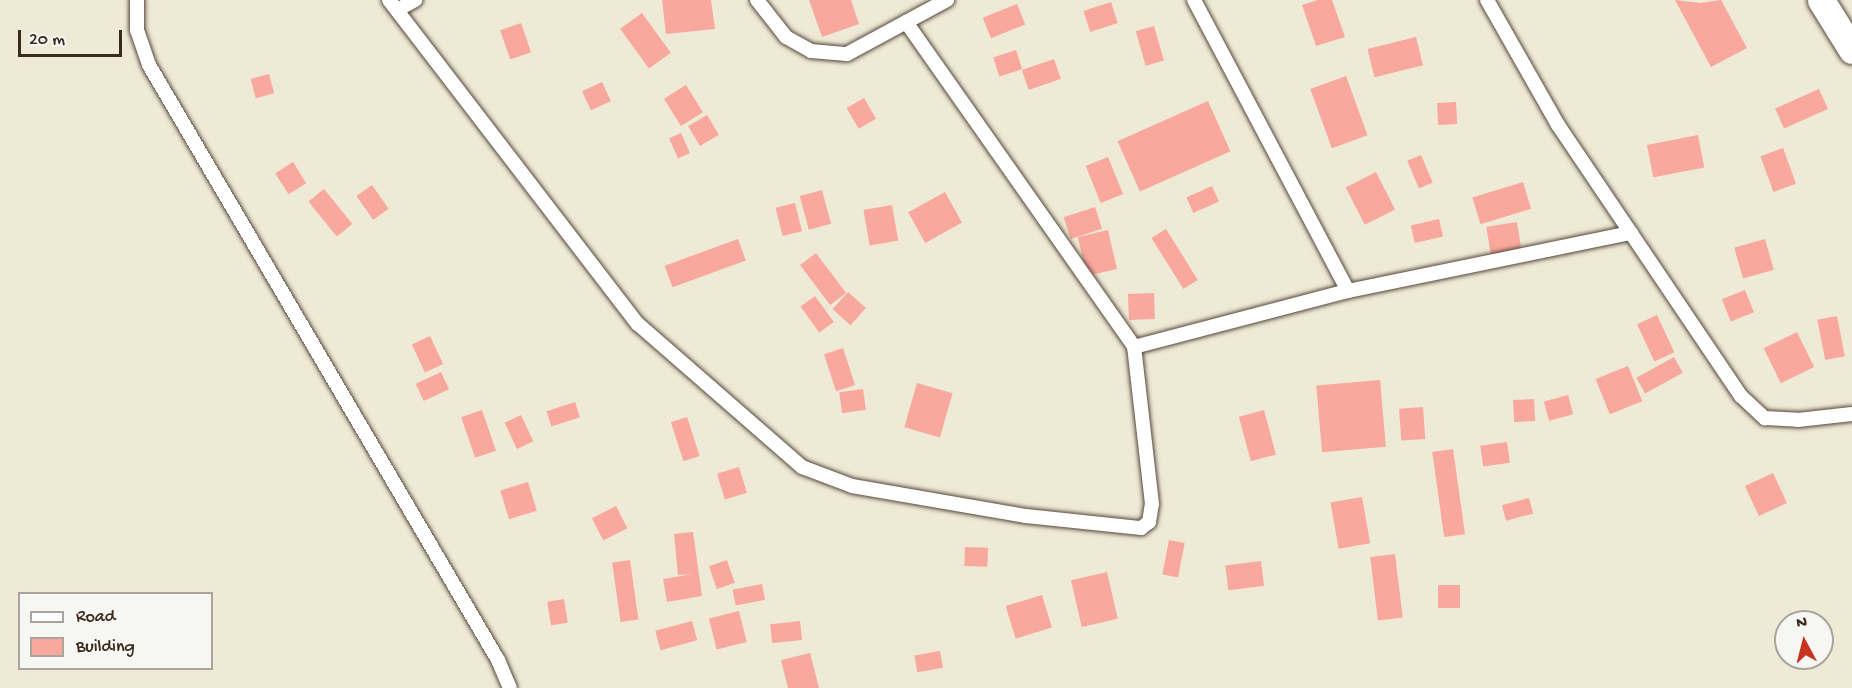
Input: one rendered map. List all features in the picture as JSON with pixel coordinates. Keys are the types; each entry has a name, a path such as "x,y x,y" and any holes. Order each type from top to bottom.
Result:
{"street":[{"path":"1821,0 1852,50"}],"lane":[{"path":"137,0 137,30 149,65 498,660 510,688"},
{"path":"415,0 393,5 638,324 802,467 852,486 1026,516 1141,528 1149,522 1152,504 1134,347 906,22"},
{"path":"757,0 786,38 811,51 847,54 947,0"},
{"path":"1194,0 1348,291"},
{"path":"1487,0 1558,125 1741,396 1765,418 1798,420 1852,414"},
{"path":"1134,347 1348,291 1631,233"}],"building":[{"path":"662,0 711,0 715,29 666,34"},
{"path":"809,0 851,0 859,24 822,37"},
{"path":"1318,0 1332,0 1345,37 1316,46 1302,5"},
{"path":"1675,0 1700,3 1721,0 1747,48 1711,67"},
{"path":"1111,2 1118,23 1090,32 1083,11"},
{"path":"1017,4 1025,24 991,38 983,18"},
{"path":"642,13 671,53 649,69 620,29"},
{"path":"521,23 531,52 510,59 500,30"},
{"path":"1154,26 1164,61 1146,66 1136,31"},
{"path":"1416,37 1423,65 1375,77 1367,49"},
{"path":"1016,50 1022,69 999,76 993,57"},
{"path":"1054,59 1061,79 1029,90 1022,70"},
{"path":"269,74 274,93 256,98 251,79"},
{"path":"1346,76 1368,135 1332,148 1310,89"},
{"path":"602,82 611,101 591,110 582,91"},
{"path":"686,85 703,112 681,126 664,99"},
{"path":"1819,89 1828,109 1784,129 1775,109"},
{"path":"864,98 876,119 859,129 847,108"},
{"path":"1208,101 1230,151 1140,192 1118,141"},
{"path":"1456,102 1457,124 1438,125 1437,103"},
{"path":"707,115 719,135 700,146 688,126"},
{"path":"681,133 690,153 678,158 669,138"},
{"path":"1698,135 1704,167 1653,177 1647,145"},
{"path":"1783,148 1796,184 1773,192 1760,156"},
{"path":"1421,155 1433,183 1419,188 1407,161"},
{"path":"1108,157 1123,194 1101,203 1086,166"},
{"path":"293,162 306,183 288,194 275,173"},
{"path":"1376,172 1395,209 1365,225 1346,187"},
{"path":"1523,182 1531,209 1481,224 1472,197"},
{"path":"372,185 389,209 373,220 356,196"},
{"path":"1212,186 1219,202 1193,213 1186,197"},
{"path":"324,189 352,224 337,237 308,202"},
{"path":"822,190 831,224 809,230 800,196"},
{"path":"945,192 962,223 925,243 908,212"},
{"path":"795,203 802,231 783,236 776,208"},
{"path":"892,205 898,240 870,245 863,210"},
{"path":"1095,207 1102,229 1071,239 1064,217"},
{"path":"1439,219 1443,237 1415,243 1411,226"},
{"path":"1517,222 1522,252 1491,256 1486,227"},
{"path":"1166,229 1198,280 1183,289 1152,238"},
{"path":"1108,230 1117,269 1087,276 1078,237"},
{"path":"738,239 746,261 673,287 665,266"},
{"path":"1765,239 1774,270 1743,279 1734,248"},
{"path":"816,253 846,293 830,305 800,265"},
{"path":"1745,290 1754,312 1731,322 1722,299"},
{"path":"848,292 866,308 850,325 833,309"},
{"path":"1154,293 1155,319 1129,320 1128,294"},
{"path":"815,296 834,322 819,332 800,307"},
{"path":"1657,315 1674,352 1654,361 1637,324"},
{"path":"1837,316 1845,356 1825,360 1817,320"},
{"path":"1797,332 1814,367 1781,383 1764,348"},
{"path":"430,336 443,364 425,373 412,344"},
{"path":"843,348 855,385 836,391 824,354"},
{"path":"1674,357 1683,373 1645,394 1636,378"},
{"path":"1628,366 1642,401 1610,414 1596,379"},
{"path":"441,372 449,389 424,401 416,384"},
{"path":"1380,380 1386,447 1322,452 1316,386"},
{"path":"917,383 953,393 940,437 904,427"},
{"path":"863,389 866,410 842,413 839,392"},
{"path":"1568,395 1573,414 1549,421 1544,401"},
{"path":"1534,399 1535,421 1514,422 1513,400"},
{"path":"575,402 580,417 551,426 546,411"},
{"path":"1423,407 1425,439 1401,441 1399,409"},
{"path":"482,410 496,451 475,458 461,417"},
{"path":"1264,410 1276,454 1251,461 1239,417"},
{"path":"521,415 533,441 517,449 505,423"},
{"path":"687,417 700,456 684,461 671,422"},
{"path":"1507,442 1510,463 1483,467 1480,446"},
{"path":"1453,449 1465,534 1444,537 1432,452"},
{"path":"739,467 747,493 725,500 717,474"},
{"path":"1773,473 1787,503 1759,516 1745,486"},
{"path":"528,482 537,511 509,519 500,490"},
{"path":"1362,497 1370,543 1339,549 1330,503"},
{"path":"1529,498 1533,513 1506,521 1502,505"},
{"path":"616,506 627,528 603,541 592,518"},
{"path":"693,532 702,596 667,602 663,579 693,574 678,575 674,534"},
{"path":"1169,540 1185,543 1178,577 1162,574"},
{"path":"965,547 988,548 987,567 964,566"},
{"path":"1395,554 1403,618 1378,621 1370,557"},
{"path":"630,560 638,619 621,622 612,563"},
{"path":"727,560 735,583 717,589 709,566"},
{"path":"1261,561 1264,586 1228,590 1225,565"},
{"path":"1107,572 1118,619 1082,627 1071,580"},
{"path":"762,584 765,600 736,605 733,590"},
{"path":"1438,585 1460,585 1460,608 1438,608"},
{"path":"1042,595 1052,628 1016,639 1006,606"},
{"path":"564,599 568,623 551,625 547,602"},
{"path":"739,611 747,642 717,650 709,618"},
{"path":"692,621 697,640 660,650 655,631"},
{"path":"800,621 802,640 772,643 770,624"},
{"path":"940,651 943,668 917,672 914,656"},
{"path":"810,653 819,688 788,688 781,660"}]}
